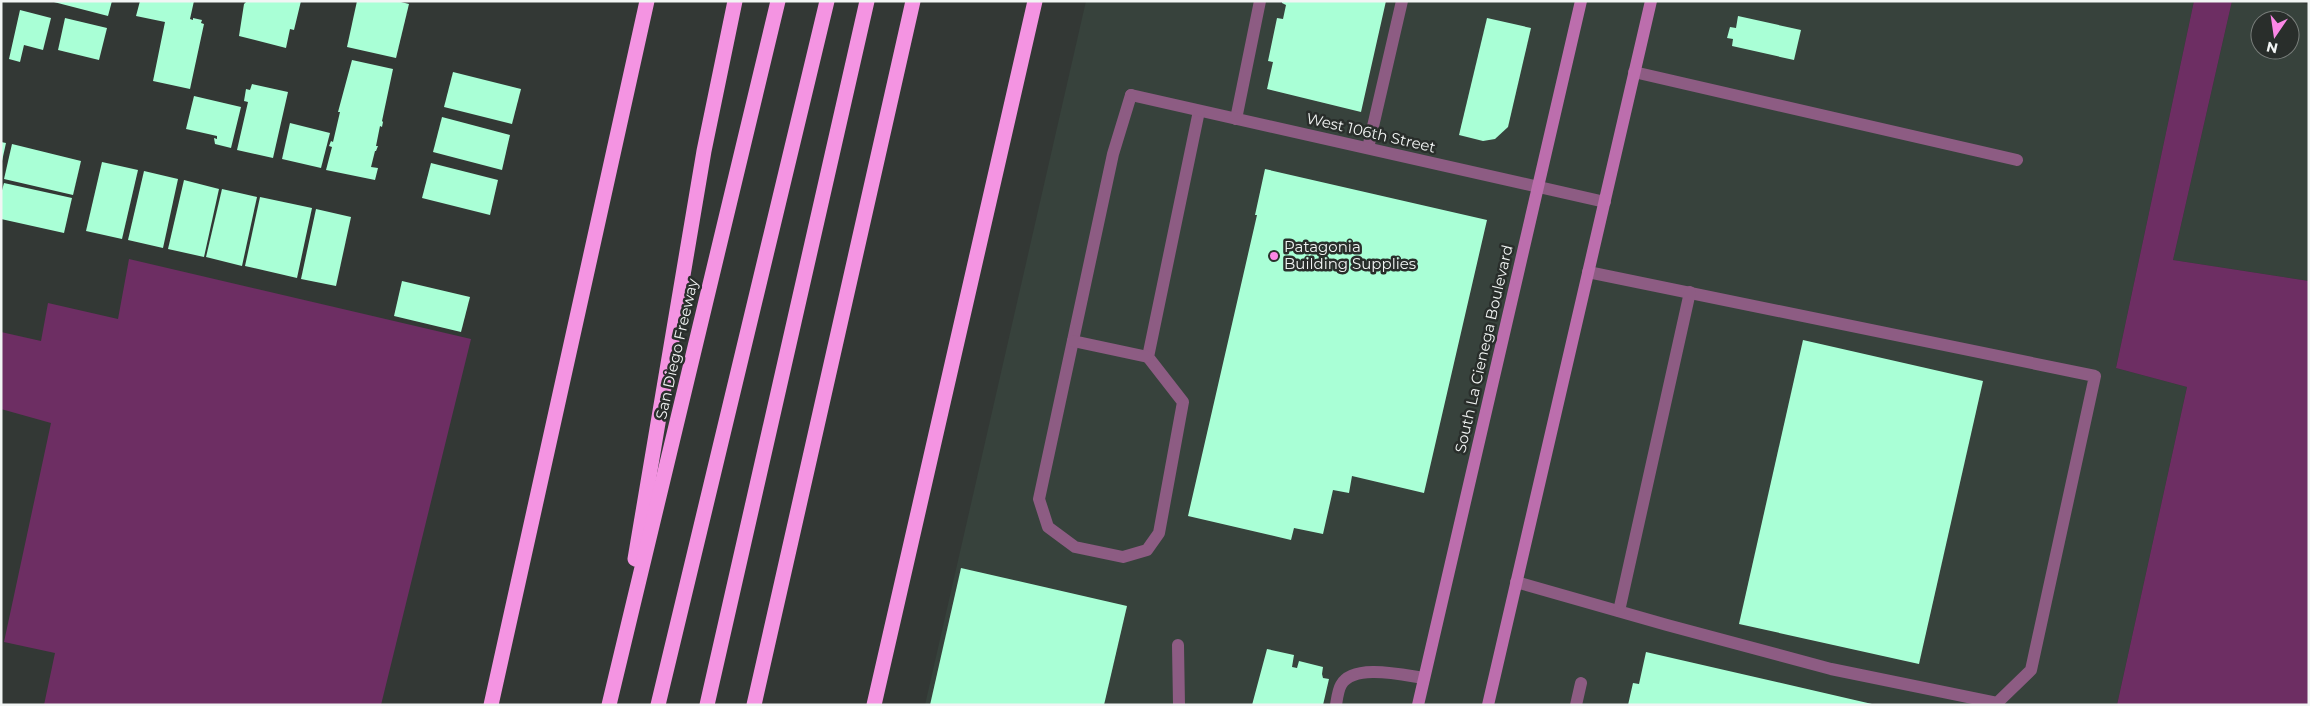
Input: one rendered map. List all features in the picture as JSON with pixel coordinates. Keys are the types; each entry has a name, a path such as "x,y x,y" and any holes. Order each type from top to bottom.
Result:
{"highway":[{"path":"491,705 647,1"},
{"path":"611,699 704,151 734,1"},
{"name":"San Diego Freeway","path":"611,699 778,1"},
{"path":"658,705 827,1"},
{"path":"707,705 867,1"},
{"path":"754,705 913,1"},
{"path":"874,705 1035,1"}],"main road":[{"name":"South La Cienega Boulevard","path":"1418,705 1581,1"},
{"path":"1488,705 1650,1"}],"street":[{"path":"1236,119 1260,1"},
{"path":"1368,148 1402,1"},
{"path":"1634,72 2017,160"},
{"name":"West 106th Street","path":"1072,341 1113,154 1131,96 1605,202"},
{"path":"1148,357 1199,111"},
{"path":"1516,582 1831,668 1997,703 2031,670 2095,376 1588,272"},
{"path":"1619,611 1690,292"},
{"path":"1072,341 1148,357 1183,402 1159,534 1147,550 1123,557 1076,547 1048,528 1039,498 1072,341"},
{"path":"1178,645 1179,705"},
{"path":"1336,705 1341,685 1354,673 1378,672 1424,678"},
{"path":"1576,705 1581,683"}],"shaded area":[{"path":"1086,1 2194,1 2116,368 2187,387 2117,705 925,705"},
{"path":"2194,1 2232,1 2173,260 2309,281 2309,705 2117,705 2187,387 2116,368"},
{"path":"2232,1 2295,1 2309,5 2309,281 2173,260"},
{"path":"129,259 471,339 381,705 44,705 55,653 4,642 51,423 1,409 1,332 41,341 48,303 118,319"}],"building":[{"path":"50,1 112,1 108,16"},
{"path":"140,1 194,1 190,19 202,20 201,23 204,24 190,89 153,81 165,22 136,16"},
{"path":"247,1 301,1 294,30 290,29 286,48 239,36 244,4"},
{"path":"357,1 397,1 409,4 396,58 347,47"},
{"path":"1282,1 1386,1 1361,112 1267,89 1273,62 1268,61 1277,18 1283,19 1286,5"},
{"path":"20,10 51,18 43,50 24,45 20,62 9,59"},
{"path":"1738,16 1801,30 1794,60 1732,46 1733,39 1727,38 1730,27 1736,28"},
{"path":"65,18 107,28 99,60 58,50"},
{"path":"1487,18 1531,28 1508,127 1495,139 1483,141 1459,135"},
{"path":"352,60 393,69 382,127 380,126 376,146 378,146 371,167 378,168 375,180 326,170 332,147 329,146 331,141 333,142 340,112 338,112"},
{"path":"453,72 521,89 512,124 444,107"},
{"path":"252,84 288,92 273,158 237,150 248,102 244,101 246,89 250,90"},
{"path":"194,96 241,107 231,148 215,144 214,138 217,139 217,136 186,129"},
{"path":"442,117 510,135 502,170 433,152"},
{"path":"290,123 330,133 321,168 282,159"},
{"path":"1,142 6,143 2,161 1,161"},
{"path":"12,144 81,161 73,195 4,179"},
{"path":"102,162 138,170 122,239 86,231"},
{"path":"431,163 498,180 490,215 422,198"},
{"path":"1265,169 1487,220 1424,493 1352,476 1349,493 1333,490 1323,534 1294,528 1291,540 1188,516 1257,215 1255,215"},
{"path":"144,171 178,179 163,248 128,240"},
{"path":"184,180 219,189 204,257 168,249"},
{"path":"4,183 72,198 64,233 1,219 1,194"},
{"path":"222,189 257,197 242,266 206,257"},
{"path":"260,197 312,208 297,278 245,266"},
{"path":"316,209 351,217 336,286 301,279"},
{"path":"402,281 470,297 461,332 394,316"},
{"path":"1803,340 1983,381 1919,664 1739,624"},
{"path":"961,568 1127,606 1104,705 930,705"},
{"path":"1267,649 1294,655 1292,667 1297,668 1299,661 1323,667 1323,678 1329,679 1323,705 1252,705"},
{"path":"1646,652 1872,705 1628,705 1633,683 1639,684"}],"place":[{"name":"Patagonia Building Supplies","path":"1274,256"}]}
